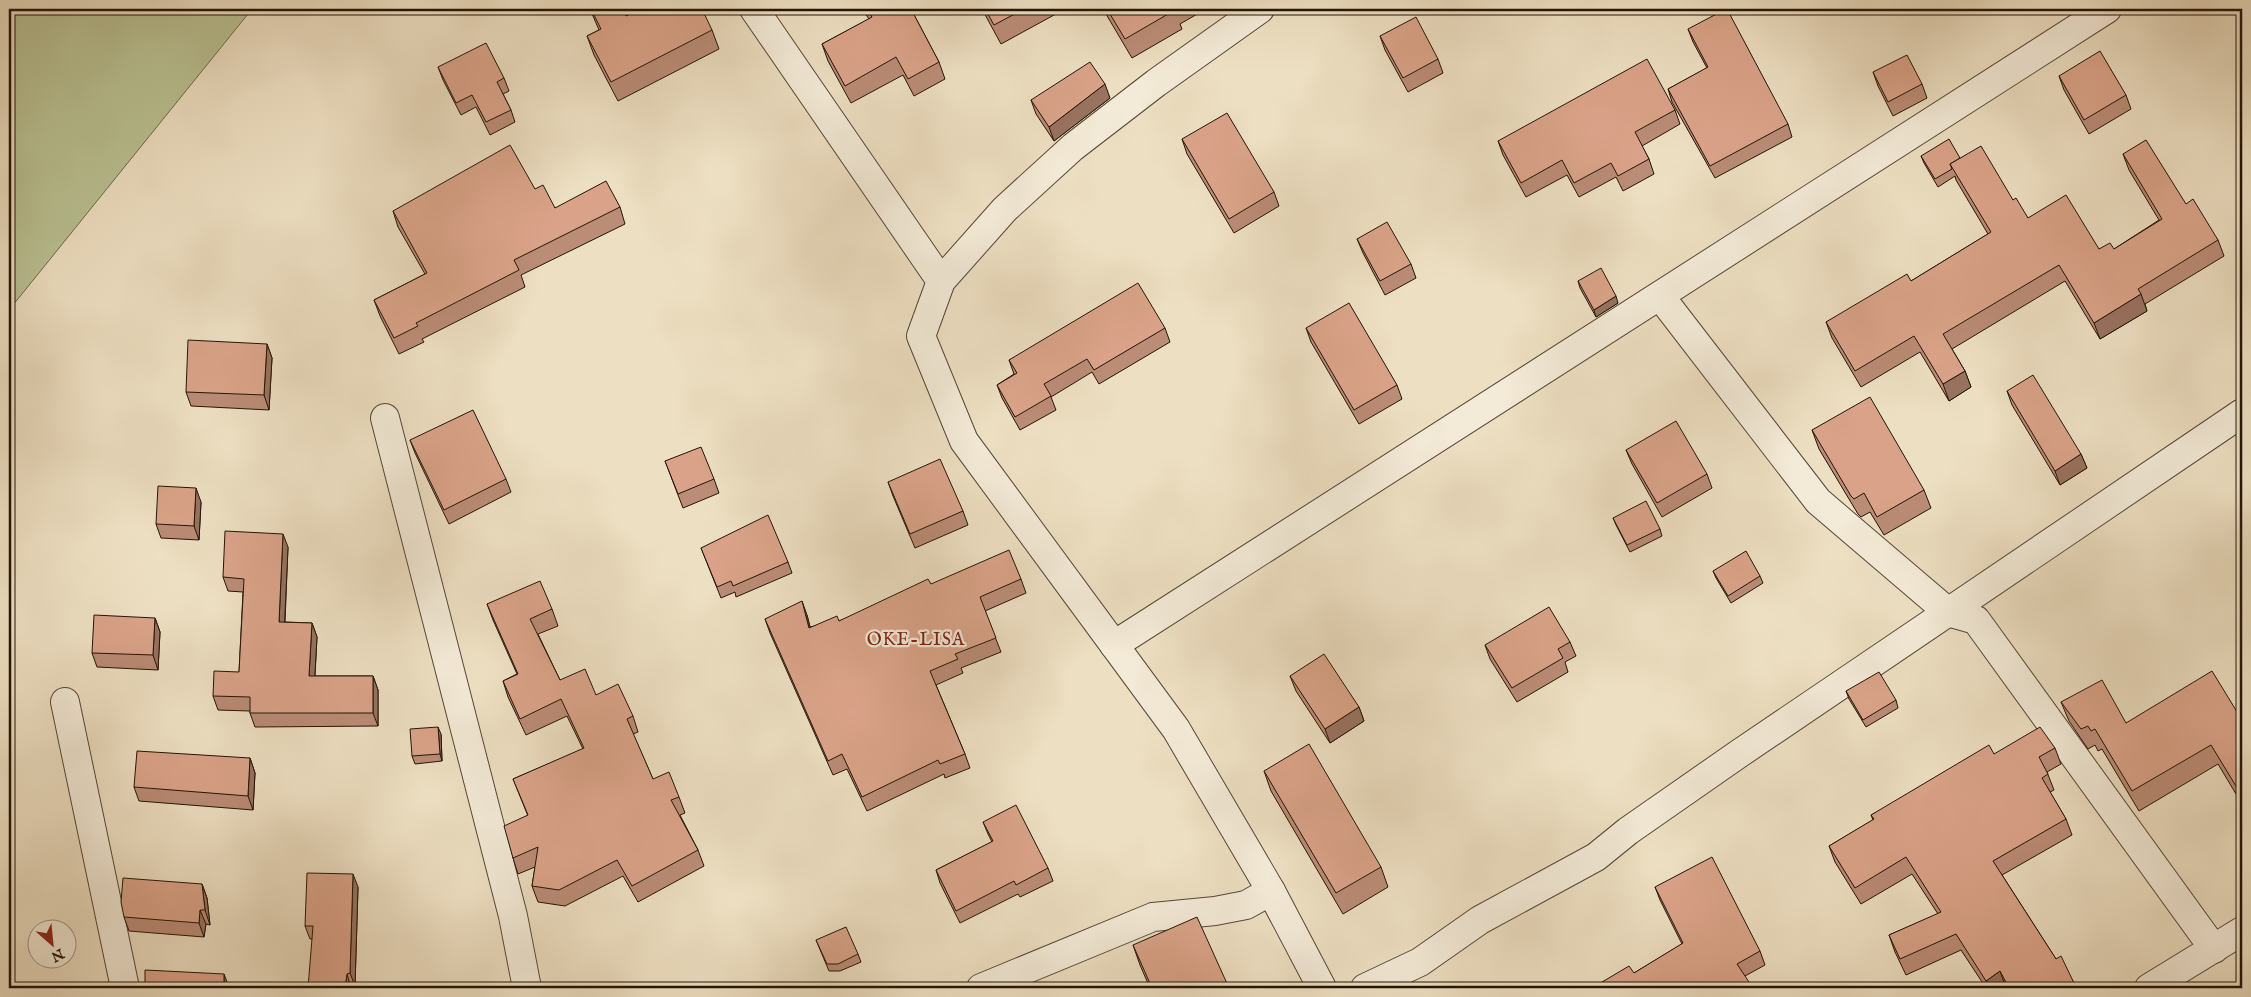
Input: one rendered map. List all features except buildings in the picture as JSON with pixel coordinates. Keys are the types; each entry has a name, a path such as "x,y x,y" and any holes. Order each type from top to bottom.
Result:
{"street":[{"path":"754,9 941,281"},
{"path":"1260,9 1156,83 1074,146 1005,209 941,281 921,336 964,441 1176,728 1271,891 1322,988"},
{"path":"1114,645 2107,9"},
{"path":"1660,296 1818,501 1948,612 1976,620 2214,949"},
{"path":"1365,988 1420,962 1480,920 1596,857 1644,820 2242,413"},
{"path":"384,418 513,916 527,988"},
{"path":"65,702 125,988"},
{"path":"980,988 1154,917 1246,905 1271,891"},
{"path":"2149,988 2242,931"}],"green space":[{"path":"9,9 252,9 9,310"}],"district":[{"name":"OKE-LISA","path":"916,639"}]}
